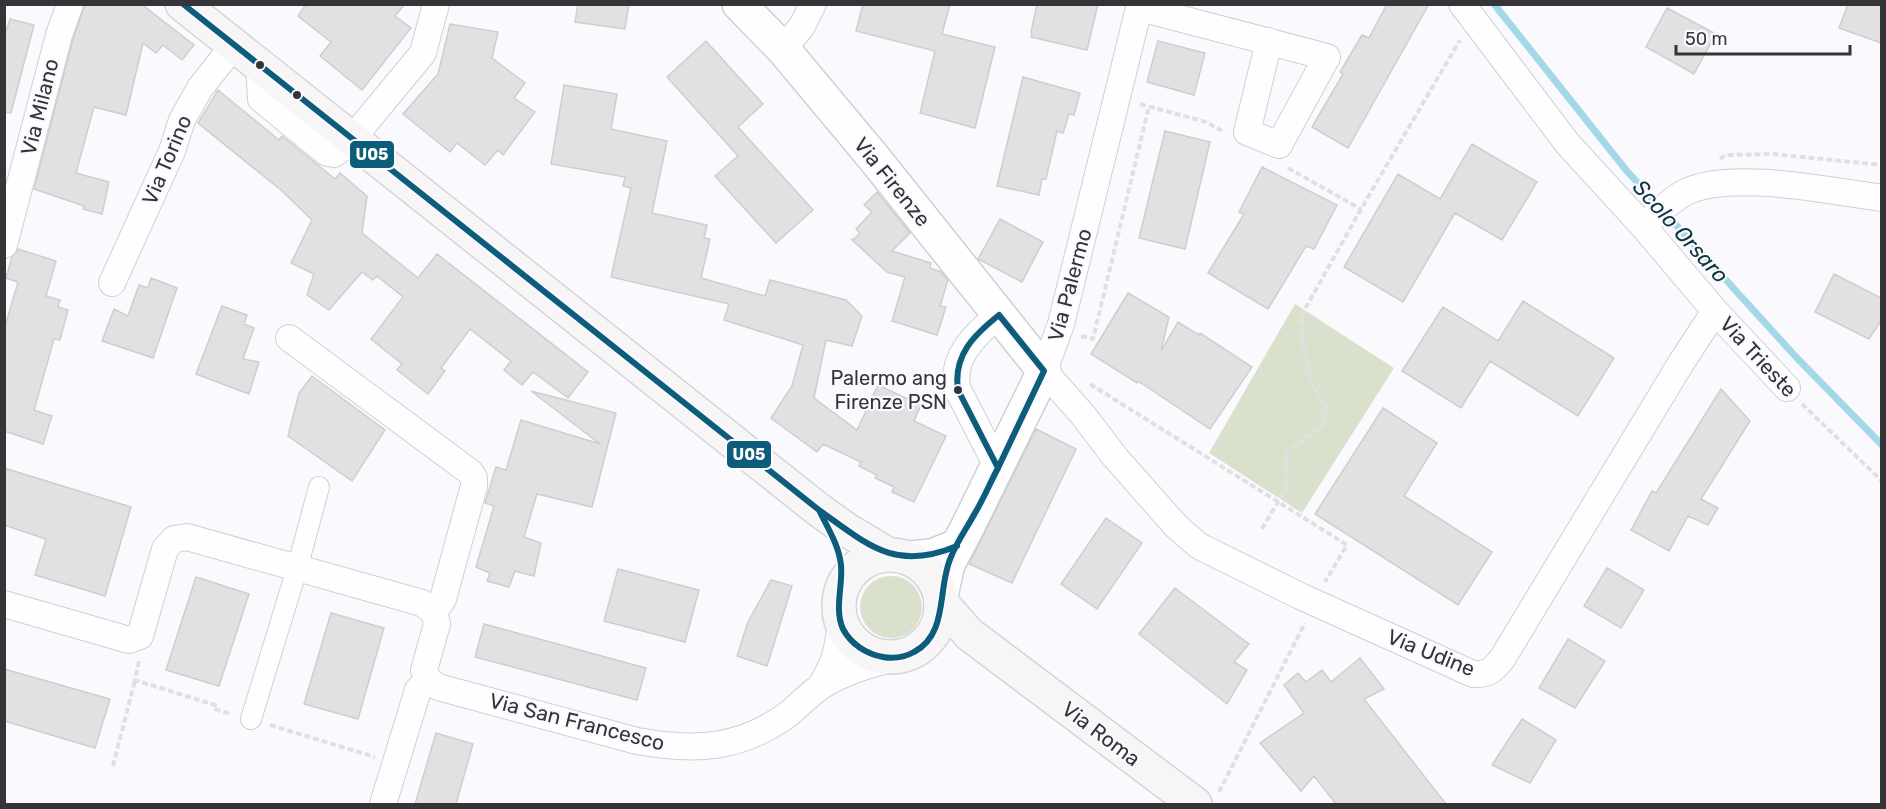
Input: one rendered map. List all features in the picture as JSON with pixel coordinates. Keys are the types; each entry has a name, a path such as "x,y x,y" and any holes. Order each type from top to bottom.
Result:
{"main road":[{"path":"182,4 819,510 847,530 923,566 934,579 941,599 940,618 934,633 924,645 901,656 867,653 846,635 838,606 841,590 841,564 837,546 819,510"},
{"path":"841,590 848,576 859,565 873,557 899,556"},
{"name":"Via Roma","path":"941,599 969,634 1007,663 1206,800"},
{"name":"Via Roma","path":"901,656 941,652 967,653 1007,663"}],"street":[{"name":"Via Milano","path":"4,245 56,45 70,4"},
{"path":"351,140 423,53 436,4"},
{"name":"Via Firenze","path":"739,4 783,50 874,158 1044,371"},
{"path":"783,50 802,26 813,4"},
{"name":"Via Palermo","path":"941,599 948,564 998,468 1044,371 1061,324 1140,6 1269,41 1327,57 1279,146 1247,132 1269,41"},
{"name":"Via Trieste","path":"1467,11 1568,143 1648,222 1715,311 1787,388"},
{"name":"Via Torino","path":"112,283 172,151 182,120 200,88 234,45"},
{"path":"1648,222 1686,192 1710,184 1739,182 1795,186 1881,198"},
{"name":"Via Udine","path":"1044,371 1056,381 1115,456 1176,526 1199,546 1315,603 1473,674 1483,675 1493,669 1502,659 1715,311"},
{"path":"998,468 958,390 955,379 957,366 964,352 999,315"},
{"path":"290,338 470,472 474,478 474,486 443,599 435,612 437,624 424,670 428,680 418,690 383,804"},
{"path":"251,719 319,487"},
{"path":"4,604 129,640 140,636 165,549 174,539 187,537 422,603 435,612"},
{"path":"899,556 932,556 957,546"},
{"name":"Via San Francesco","path":"820,687 835,661 841,622"},
{"name":"Via San Francesco","path":"428,680 438,687 637,741 665,746 692,747 715,745 739,739 770,726 820,687 842,675 901,656"}],"path":[{"path":"1262,529 1286,488 1287,451 1321,428 1326,409 1313,386 1304,355 1301,316 1467,11"},
{"path":"1133,102 1206,122 1225,133"},
{"path":"1076,334 1093,339 1149,106"},
{"path":"1282,165 1361,209"},
{"path":"1082,378 1347,545 1321,589"},
{"name":"Via Trieste","path":"1787,388 1881,481"},
{"path":"1206,800 1306,621"},
{"path":"113,766 135,680"}],"green space":[{"path":"1295,304 1394,368 1302,513 1209,453"},
{"path":"885,576 897,576 913,585 920,595 922,607 920,619 913,629 897,638 885,638 874,633 865,624 860,613 860,601 865,590 874,581"}],"building":[{"path":"85,4 141,4 194,45 182,60 163,45 156,53 143,43 126,115 94,107 76,173 109,182 102,214 83,209 84,206 34,189 73,39"},
{"path":"306,4 405,4 395,16 411,28 362,90 320,56 331,42 298,16"},
{"path":"578,4 629,4 625,29 575,22"},
{"path":"863,4 950,4 942,34 995,47 975,128 920,113 935,51 856,31"},
{"path":"1037,4 1098,4 1087,50 1031,37"},
{"path":"1387,4 1429,4 1348,148 1312,127 1343,74 1340,72 1362,35 1369,38"},
{"path":"1848,4 1881,4 1881,43 1839,28"},
{"path":"1667,8 1716,34 1694,74 1646,47"},
{"path":"10,19 34,25 11,113 4,112 4,38"},
{"path":"450,24 498,32 492,58 525,83 514,98 535,112 503,155 498,150 485,165 457,143 450,152 403,114 438,74"},
{"path":"706,41 763,104 738,127 813,210 776,243 715,176 738,156 667,77"},
{"path":"1158,41 1205,53 1194,95 1147,82"},
{"path":"1023,77 1080,93 1074,115 1069,114 1063,133 1057,131 1046,179 1042,179 1039,195 997,186"},
{"path":"564,85 617,94 611,129 667,141 652,213 707,225 704,238 710,239 701,278 765,296 770,280 846,300 862,316 852,346 826,340 814,398 857,430 878,385 921,405 914,421 946,436 914,502 892,492 894,487 875,478 877,475 859,466 861,462 823,444 817,452 771,418 792,386 803,345 724,320 729,304 611,277 631,188 623,186 625,177 551,164"},
{"path":"218,90 279,140 282,136 335,179 340,173 367,196 362,233 418,278 437,254 588,372 568,398 533,372 522,385 504,370 511,361 470,329 441,368 445,371 428,394 397,370 402,364 371,339 403,297 377,276 373,280 362,272 329,310 307,295 314,274 291,263 312,220 282,191 198,123"},
{"path":"1165,131 1210,142 1185,249 1139,238"},
{"path":"1472,144 1537,182 1502,240 1455,213 1403,302 1344,267 1398,174 1440,199"},
{"path":"1262,167 1337,205 1314,249 1306,246 1268,309 1208,273 1244,214 1239,212"},
{"path":"877,192 910,233 892,251 931,263 930,268 941,272 948,280 940,306 946,307 937,335 892,321 905,277 887,272 851,239 853,240 860,233 856,229 872,212 864,205"},
{"path":"1000,219 1043,242 1022,282 978,259"},
{"path":"18,249 56,261 46,296 60,300 58,307 68,310 60,340 54,339 34,410 52,416 43,444 4,431 4,330 18,282 6,278 12,257"},
{"path":"1834,274 1881,298 1881,321 1869,339 1815,312"},
{"path":"151,278 177,288 153,358 102,341 114,309 128,316 139,285 148,288"},
{"path":"1128,293 1169,317 1161,351 1178,322 1199,335 1200,333 1252,367 1210,429 1138,381 1137,383 1091,354"},
{"path":"1523,301 1614,358 1578,416 1490,361 1461,408 1402,371 1443,307 1498,341"},
{"path":"222,306 247,315 244,324 254,328 243,359 259,362 249,394 196,374"},
{"path":"312,376 385,430 352,481 288,436 299,393"},
{"path":"1721,389 1750,421 1701,499 1718,508 1708,525 1688,516 1669,551 1631,530 1652,491 1656,493"},
{"path":"531,391 616,413 592,507 537,494 524,537 541,543 534,576 515,571 509,587 487,581 490,573 476,567 494,506 485,503 496,467 506,470 521,420 600,444"},
{"path":"1383,408 1437,443 1404,496 1492,552 1458,605 1315,514"},
{"path":"1036,429 1076,449 1012,583 969,564"},
{"path":"4,468 131,507 105,596 35,575 46,539 4,525"},
{"path":"1106,518 1142,543 1097,609 1061,584"},
{"path":"1607,568 1644,590 1621,628 1584,606"},
{"path":"618,569 699,590 685,642 604,621"},
{"path":"196,577 249,594 219,686 166,670"},
{"path":"771,580 792,586 767,666 737,656 748,622"},
{"path":"1175,588 1249,644 1234,662 1247,670 1227,704 1139,634"},
{"path":"331,613 384,628 358,719 304,704"},
{"path":"484,624 646,668 637,700 475,657"},
{"path":"1568,639 1605,661 1575,708 1539,688"},
{"path":"1360,658 1384,689 1364,699 1446,804 1336,804 1314,776 1301,791 1260,743 1304,713 1284,685 1298,673 1306,682 1322,670 1331,682"},
{"path":"4,669 110,699 95,748 4,721"},
{"path":"1522,719 1556,740 1530,783 1492,765"},
{"path":"436,733 473,744 456,804 415,804"}],"waterway":[{"name":"Scolo Orsaro","path":"1494,4 1626,170 1796,357 1882,445"}],"transit line":[{"name":"U05","path":"183,4 819,510 853,534 883,551 899,555 916,556 957,546"},
{"name":"U05","path":"999,315 1044,371 998,468 958,390 957,378 962,356 967,347 981,330 999,315"},
{"name":"U05","path":"819,510 840,558 839,614 843,629 860,648 877,656 895,658 914,652 933,634 951,557 998,468"}],"place":[{"name":"Palermo ang Firenze PSN","path":"958,390"}]}
